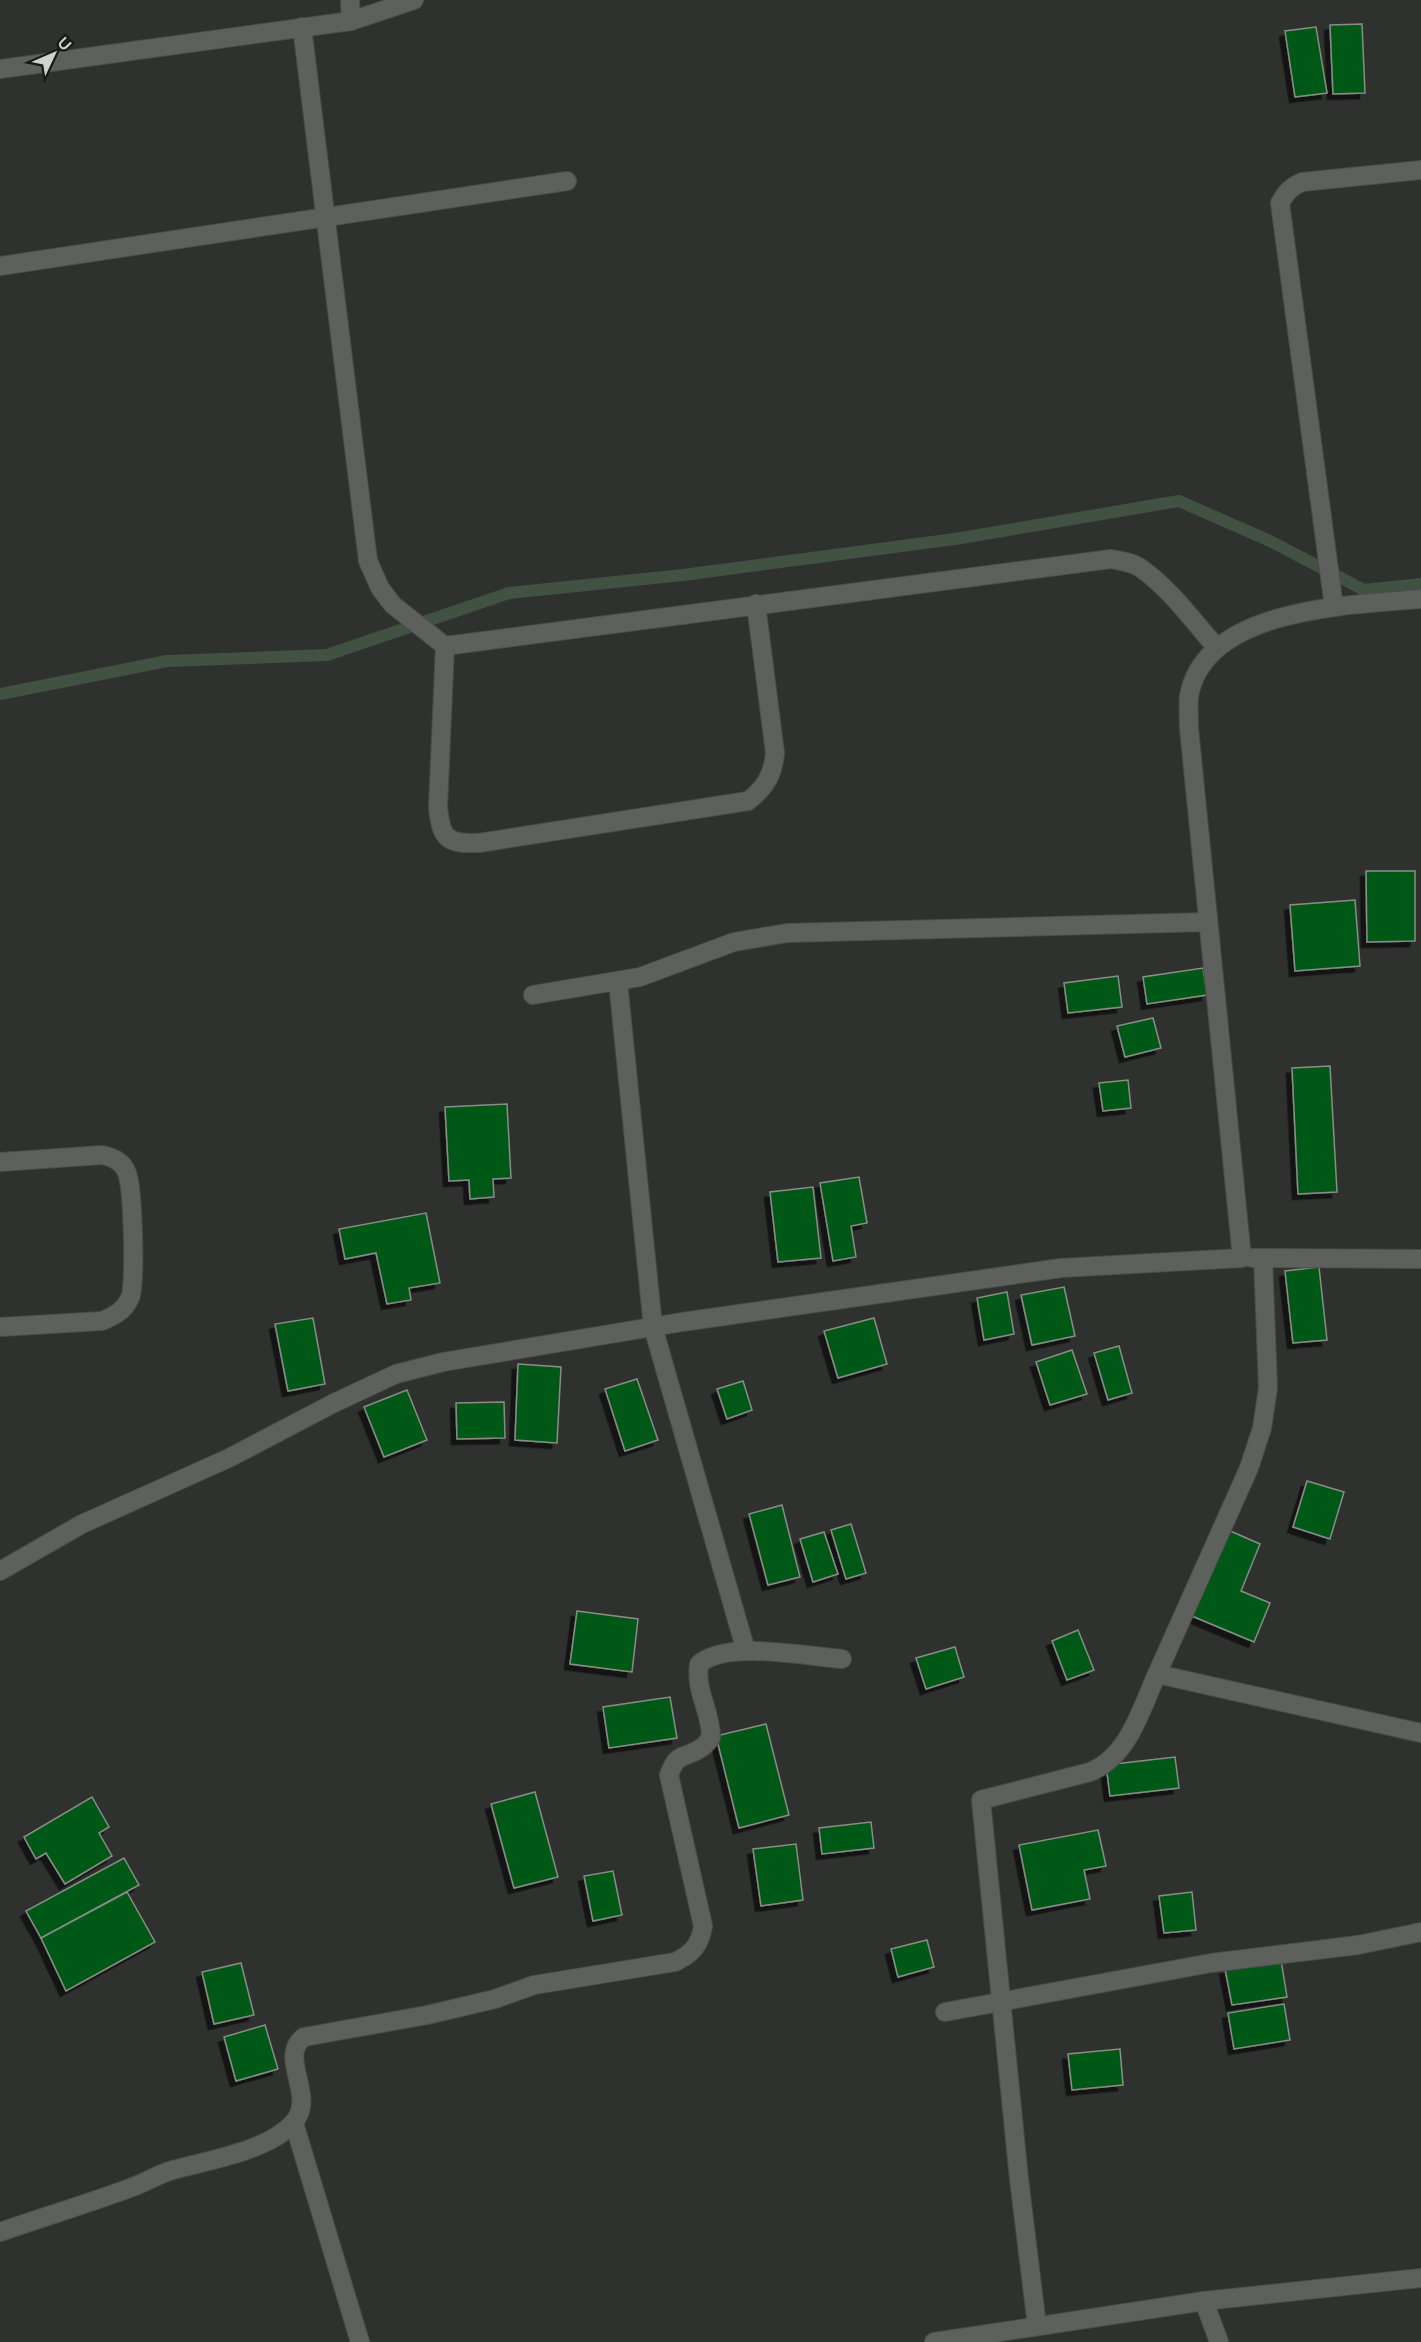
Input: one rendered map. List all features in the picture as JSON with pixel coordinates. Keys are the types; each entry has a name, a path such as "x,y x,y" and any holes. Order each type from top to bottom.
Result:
{"street":[{"path":"350,0 351,21"},
{"path":"0,69 351,21 414,0"},
{"path":"302,27 368,561 380,588 393,605 445,646 1111,559 1127,561 1142,568 1170,595 1217,648"},
{"path":"1334,607 1280,204 1291,187 1302,182 1421,170"},
{"path":"0,266 567,181"},
{"path":"1242,1258 1189,728 1189,696 1205,661 1217,648 1240,633 1270,620 1334,607 1421,599"},
{"path":"445,646 438,807 440,826 442,832 453,840 463,843 479,843 748,801 758,793 773,770 775,753 756,604"},
{"path":"533,995 640,977 734,942 787,933 1208,921"},
{"path":"618,982 653,1327 746,1651"},
{"path":"0,1162 102,1155 117,1160 128,1175 134,1257 132,1293 125,1306 116,1315 102,1321 0,1327"},
{"path":"0,1571 82,1524 228,1458 334,1402 396,1374 443,1362 653,1327 1061,1268 1242,1258 1421,1259"},
{"path":"1037,2326 1019,2179 981,1800 1102,1767 1125,1743 1249,1468 1263,1428 1268,1388 1263,1258"},
{"path":"0,2232 132,2188 171,2170 210,2162 276,2138 301,2113 303,2104 294,2053 297,2044 304,2037 427,2015 495,1998 534,1985 675,1962 688,1955 700,1940 703,1926 669,1775 674,1762 685,1754 700,1749 711,1738 709,1714 701,1698 697,1680 699,1664 706,1658 720,1653 746,1651 842,1659"},
{"path":"1157,1674 1421,1733"},
{"path":"945,2012 1211,1963 1358,1944 1421,1932"},
{"path":"294,2122 360,2342"},
{"path":"934,2342 1204,2301 1421,2278"},
{"path":"1204,2301 1219,2342"}],"building":[{"path":"1362,24 1365,93 1333,94 1330,25"},
{"path":"1316,27 1327,93 1295,97 1285,31"},
{"path":"1366,871 1415,871 1415,941 1367,942"},
{"path":"1355,900 1360,966 1295,971 1290,905"},
{"path":"1203,968 1207,995 1147,1004 1143,977"},
{"path":"1118,976 1122,1007 1068,1013 1064,983"},
{"path":"1153,1018 1161,1048 1125,1057 1117,1026"},
{"path":"1330,1066 1337,1192 1298,1194 1292,1068"},
{"path":"1128,1080 1131,1108 1103,1111 1099,1083"},
{"path":"507,1104 511,1178 493,1179 494,1197 470,1199 469,1180 449,1181 445,1107"},
{"path":"859,1177 867,1223 851,1226 856,1257 833,1261 820,1183"},
{"path":"813,1187 821,1258 778,1262 770,1192"},
{"path":"426,1213 440,1283 409,1288 411,1300 387,1304 376,1253 345,1259 339,1229"},
{"path":"1319,1267 1327,1340 1293,1343 1285,1271"},
{"path":"1064,1287 1075,1336 1032,1345 1021,1295"},
{"path":"1007,1292 1014,1334 984,1340 977,1298"},
{"path":"313,1318 325,1384 288,1391 275,1324"},
{"path":"874,1318 887,1364 838,1378 824,1331"},
{"path":"1119,1346 1132,1393 1108,1400 1094,1353"},
{"path":"1072,1350 1087,1394 1050,1405 1036,1362"},
{"path":"518,1364 561,1367 557,1443 515,1440"},
{"path":"637,1379 658,1440 625,1451 605,1389"},
{"path":"743,1381 752,1410 727,1419 717,1389"},
{"path":"407,1390 427,1440 384,1457 364,1407"},
{"path":"504,1402 505,1438 457,1439 456,1403"},
{"path":"1307,1481 1344,1492 1330,1539 1293,1527"},
{"path":"782,1505 800,1577 768,1585 749,1514"},
{"path":"851,1524 866,1573 846,1579 831,1530"},
{"path":"1228,1530 1260,1544 1241,1591 1270,1603 1254,1642 1192,1616"},
{"path":"824,1532 838,1574 813,1582 800,1539"},
{"path":"577,1611 638,1619 632,1672 570,1664"},
{"path":"1078,1630 1094,1670 1067,1680 1052,1641"},
{"path":"955,1647 964,1677 926,1689 916,1658"},
{"path":"670,1697 677,1738 609,1748 603,1707"},
{"path":"766,1724 789,1815 739,1828 716,1736"},
{"path":"1175,1757 1179,1788 1110,1796 1106,1765"},
{"path":"535,1792 558,1877 514,1888 491,1804"},
{"path":"92,1797 109,1827 99,1833 112,1856 65,1884 46,1853 36,1859 24,1837"},
{"path":"871,1822 874,1848 822,1854 819,1828"},
{"path":"1098,1830 1106,1866 1084,1870 1090,1899 1032,1910 1019,1845"},
{"path":"796,1844 803,1900 761,1906 753,1849"},
{"path":"124,1858 139,1885 41,1938 26,1911"},
{"path":"613,1871 622,1915 593,1921 584,1876"},
{"path":"127,1892 155,1942 66,1991 41,1938"},
{"path":"1192,1892 1196,1930 1164,1933 1159,1896"},
{"path":"927,1940 934,1967 898,1977 891,1949"},
{"path":"1281,1960 1287,1997 1232,2005 1225,1969"},
{"path":"241,1963 254,2015 214,2024 202,1972"},
{"path":"1284,2004 1290,2040 1234,2049 1228,2013"},
{"path":"265,2025 278,2069 236,2081 224,2037"},
{"path":"1120,2049 1123,2085 1072,2090 1068,2054"}],"waterway":[{"path":"0,694 167,661 327,655 509,593 683,575 955,539 1179,501 1270,541 1364,590 1421,584"}]}
